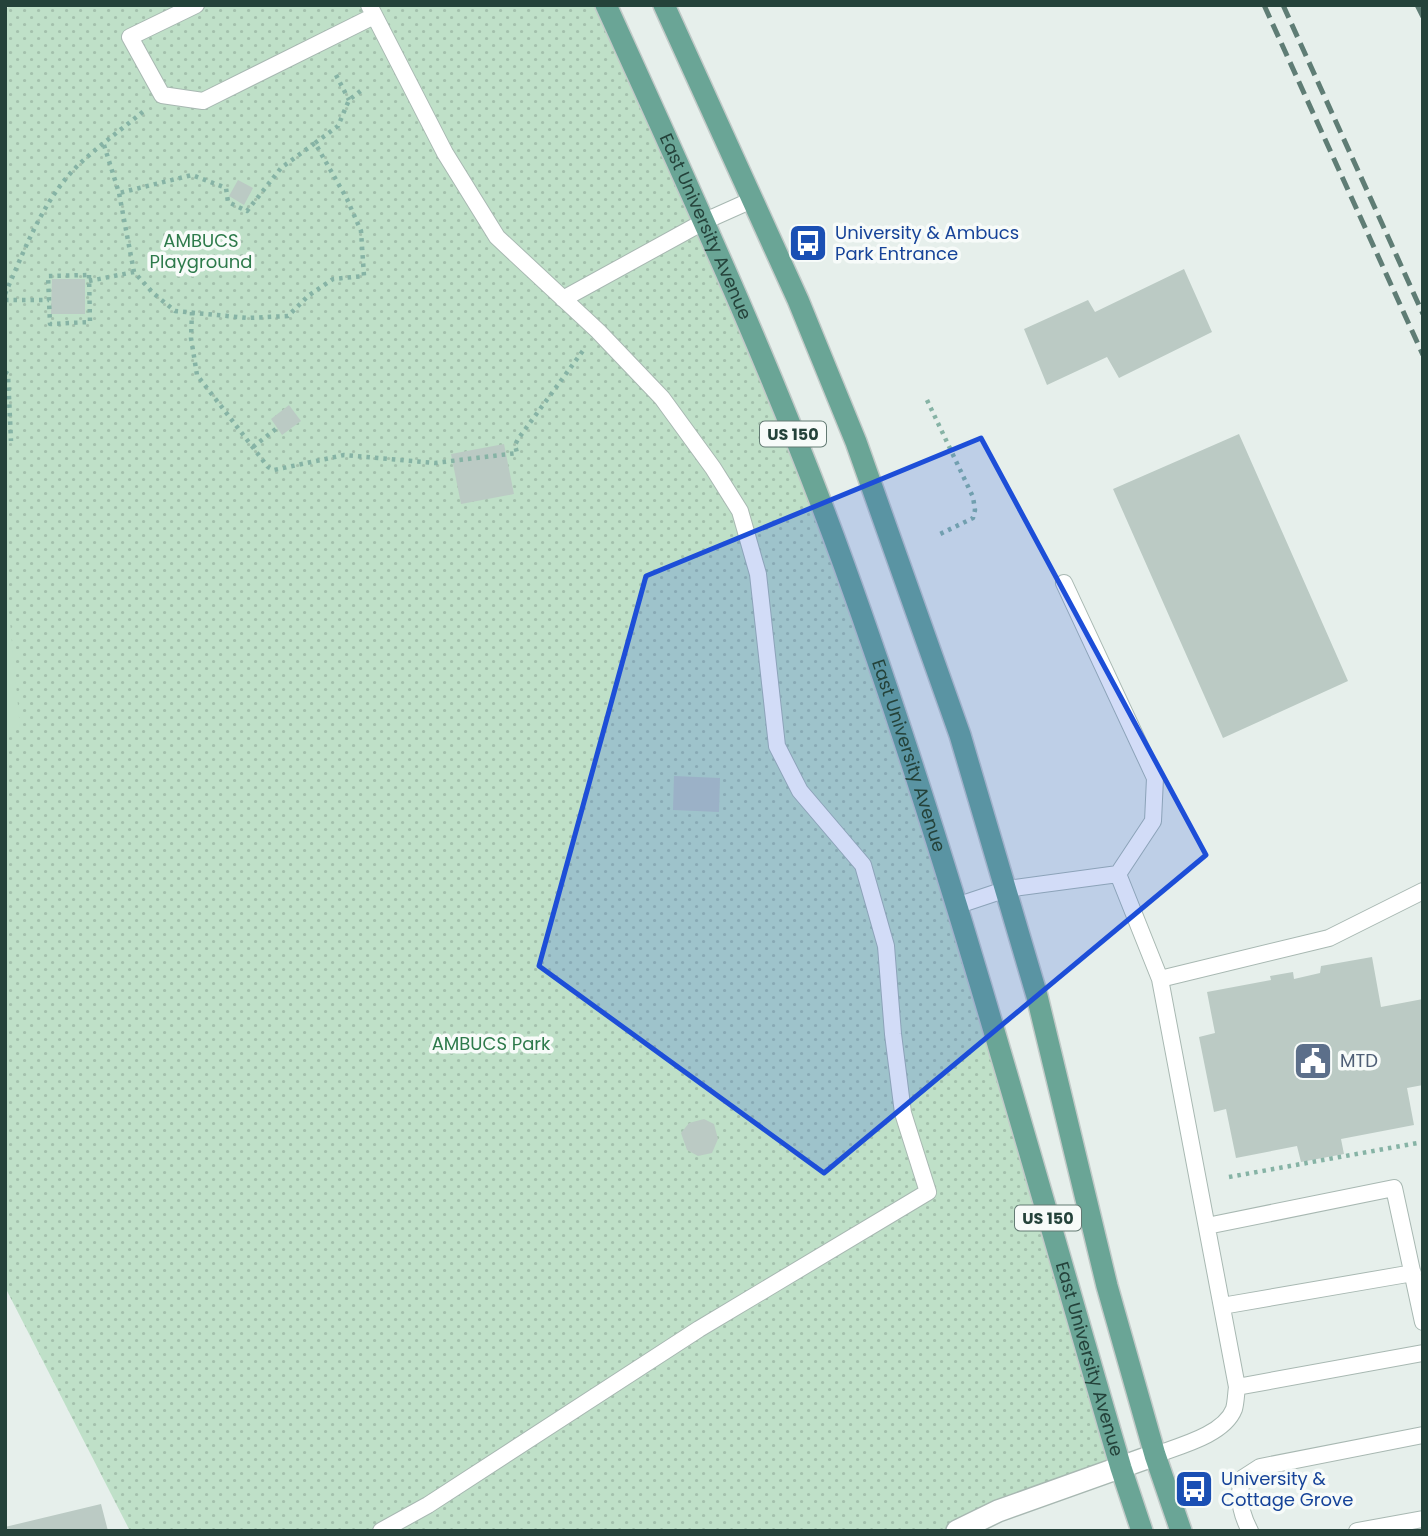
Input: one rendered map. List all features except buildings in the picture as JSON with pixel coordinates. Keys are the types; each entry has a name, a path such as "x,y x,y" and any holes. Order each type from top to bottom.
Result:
{"main road":[{"name":"East University Avenue","path":"606,5 705,221 780,399 843,563 898,719 1142,1531"},
{"name":"East University Avenue","path":"664,5 803,312 856,442 900,559 960,735 1037,996 1107,1286 1155,1455 1181,1531"}],"street":[{"path":"957,1531 998,1511 1155,1455"}],"lane":[{"path":"196,5 130,37 162,95 203,101 372,11 445,153 498,237 598,331 662,398 740,511 758,574 777,746 800,790 863,866 886,946 903,1113 928,1192 699,1329 428,1505 381,1531"},
{"path":"563,299 705,221 752,200"},
{"path":"956,906 1007,889 1118,874 1153,821 1155,778 1064,583"},
{"path":"1118,874 1160,979 1237,1387 1234,1410 1217,1429 1194,1441 1155,1455"},
{"path":"1160,979 1328,938 1423,891"},
{"path":"1208,1226 1394,1188 1423,1322"},
{"path":"1222,1306 1413,1273"},
{"path":"1237,1387 1423,1353"},
{"path":"1250,1531 1238,1491 1243,1478 1260,1467 1423,1435"},
{"path":"1357,1531 1423,1519"}],"path":[{"path":"336,75 349,100"},
{"path":"119,193 192,175 226,188 228,202 247,211 281,168 338,126 349,100 363,89"},
{"path":"5,294 44,210 62,184 85,158 162,95"},
{"path":"104,145 119,193 134,272 153,293 176,311 248,318 288,316 308,296 333,279 364,276 361,231 315,143"},
{"path":"89,281 134,272"},
{"path":"89,275 90,322 50,324 49,300 48,276 89,275"},
{"path":"5,300 49,300"},
{"path":"192,312 191,338 197,375 268,467 274,470 344,455 435,463 517,453 515,445 518,439 598,331"},
{"path":"5,372 8,374 11,441"},
{"path":"927,400 973,497 975,510 973,518 936,536"},
{"path":"253,447 277,428"},
{"path":"1229,1177 1423,1142"}],"highlighted area":[{"path":"981,438 1206,855 824,1173 539,966 646,576"}],"green space":[{"name":"AMBUCS Park","path":"12,5 606,5 843,563 1121,1468 957,1531 130,1531 5,1287 5,9"},
{"path":"5,568 20,727 5,730"}],"railway":[{"path":"1264,5 1423,355"},
{"path":"1283,5 1423,314"},
{"path":"1417,5 1423,17"}],"place":[{"name":"University & Ambucs Park Entrance","path":"808,243"},
{"name":"MTD","path":"1313,1061"},
{"name":"University & Cottage Grove","path":"1194,1489"}],"park label":[{"name":"AMBUCS Playground","path":"201,251"}]}
